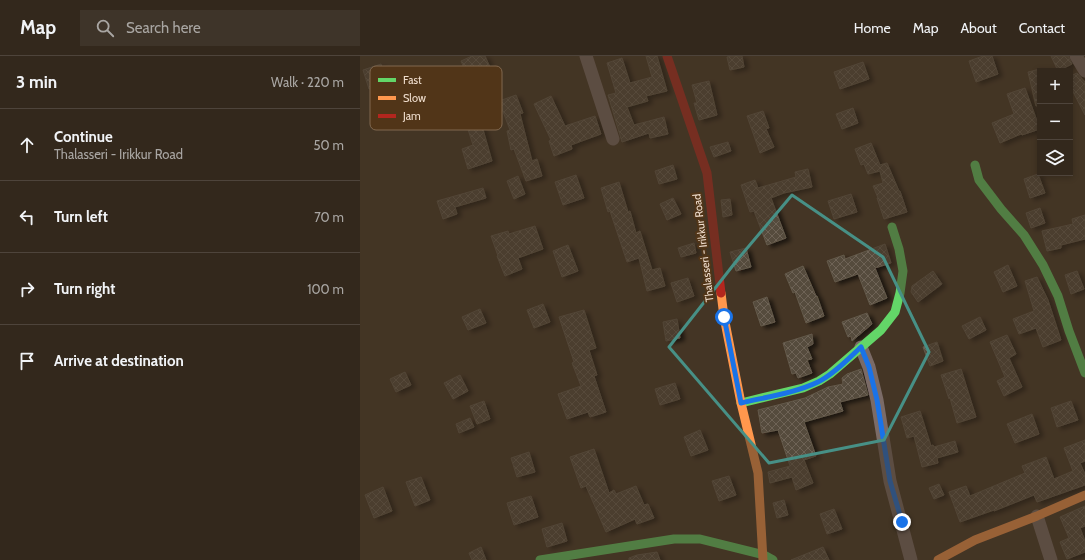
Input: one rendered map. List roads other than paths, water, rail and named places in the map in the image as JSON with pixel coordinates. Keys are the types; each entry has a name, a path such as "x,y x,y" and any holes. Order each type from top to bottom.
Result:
{"street":[{"path":"586,56 612,139"},
{"name":"Thalasseri - Irikkur Road","path":"667,56 707,173 724,317 741,403 758,473 764,558"},
{"path":"1076,56 1085,71"},
{"path":"975,165 979,180 1001,209 1024,235 1043,265 1058,296 1069,331 1085,372"},
{"path":"741,403 803,388 819,381 830,374 881,330 894,312 900,293 903,271 899,248 892,227"},
{"path":"861,347 869,367 877,400 890,481 911,560"},
{"path":"938,560 975,540 1037,516 1085,495"},
{"path":"1037,516 1051,560"},
{"path":"540,560 674,539 700,539 773,560"}]}
